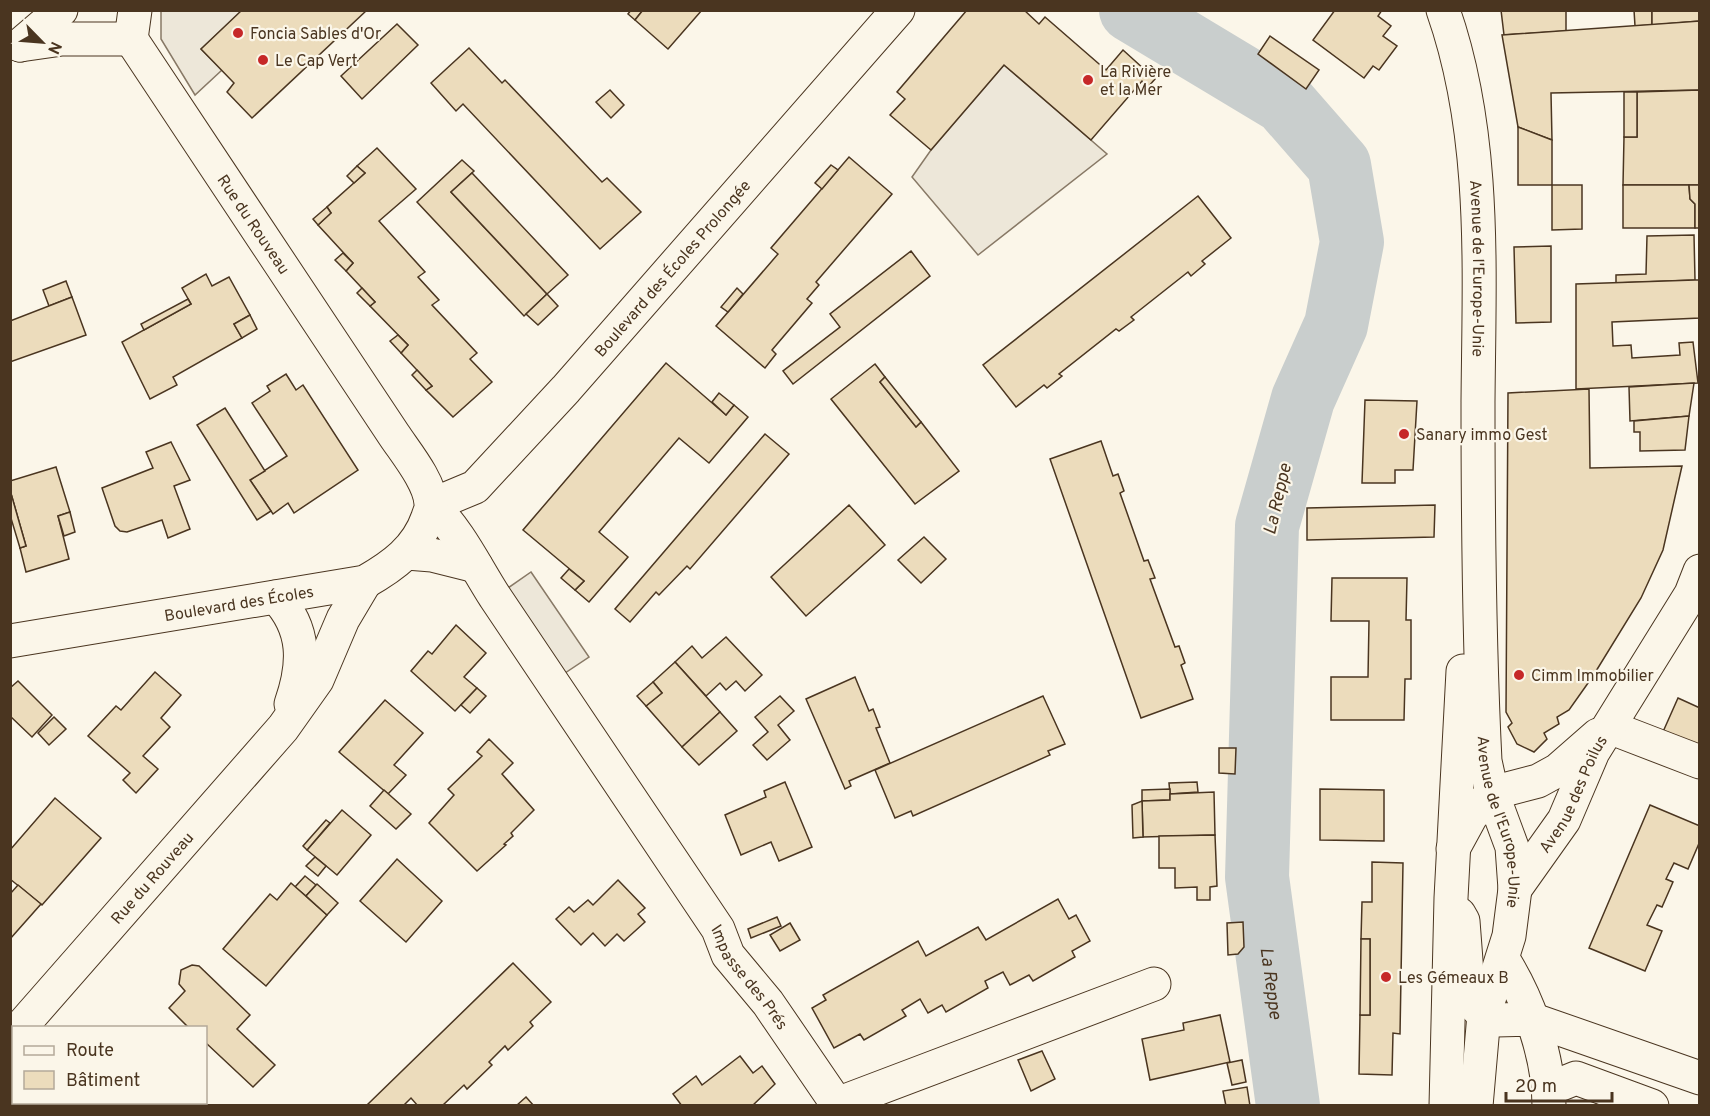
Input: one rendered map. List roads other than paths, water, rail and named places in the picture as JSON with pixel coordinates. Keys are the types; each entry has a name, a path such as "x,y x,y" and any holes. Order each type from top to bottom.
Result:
{"street":[{"path":"15,48 61,10"},
{"name":"Boulevard des Écoles Prolongée","path":"432,505 475,487 581,371 898,10"},
{"name":"Avenue de l'Europe-Unie","path":"1443,10 1472,139 1477,196 1478,532 1485,761 1492,793 1512,847 1515,889 1509,936 1484,1015 1476,1106"},
{"name":"Rue du Rouveau","path":"15,48 133,25 421,477 432,505"},
{"name":"Boulevard des Écoles","path":"10,641 365,582 386,570 407,553 422,533 432,505"},
{"name":"Impasse des Prés","path":"432,505 459,535 476,566 718,929 729,956 768,1003 837,1104 1154,984"},
{"name":"Avenue de l'Europe-Unie","path":"1446,1106 1450,898 1462,684 1478,532"},
{"path":"407,553 432,555 476,566"},
{"name":"Avenue des Poilus","path":"1515,889 1564,820 1593,752 1691,594 1700,571"},
{"name":"Rue du Rouveau","path":"22,1026 283,728 317,681 342,618 365,582"},
{"name":"Rue du Rouveau","path":"276,597 291,613 302,646 295,694 283,728"},
{"path":"1609,727 1700,762"},
{"name":"Avenue des Poilus","path":"1492,793 1538,781 1558,770 1609,727"},
{"path":"1453,849 1471,816 1492,793"},
{"path":"1450,898 1463,921 1469,1000 1484,1015 1496,1020 1531,1019 1700,1078"},
{"path":"1503,959 1512,973 1531,1019 1549,1077 1549,1097"},
{"path":"1549,1097 1576,1078 1652,1106"}],"waterway":[{"name":"La Reppe","path":"1131,10 1284,102 1339,165 1352,242 1336,325 1303,399 1267,526 1257,877 1288,1106"}],"place":[{"name":"Foncia Sables d'Or","path":"238,33"},
{"name":"Le Cap Vert","path":"263,60"},
{"name":"La Rivière et la Mer","path":"1088,80"},
{"name":"Sanary immo Gest","path":"1404,434"},
{"name":"Cimm Immobilier","path":"1519,675"},
{"name":"Les Gémeaux B","path":"1386,977"}]}
